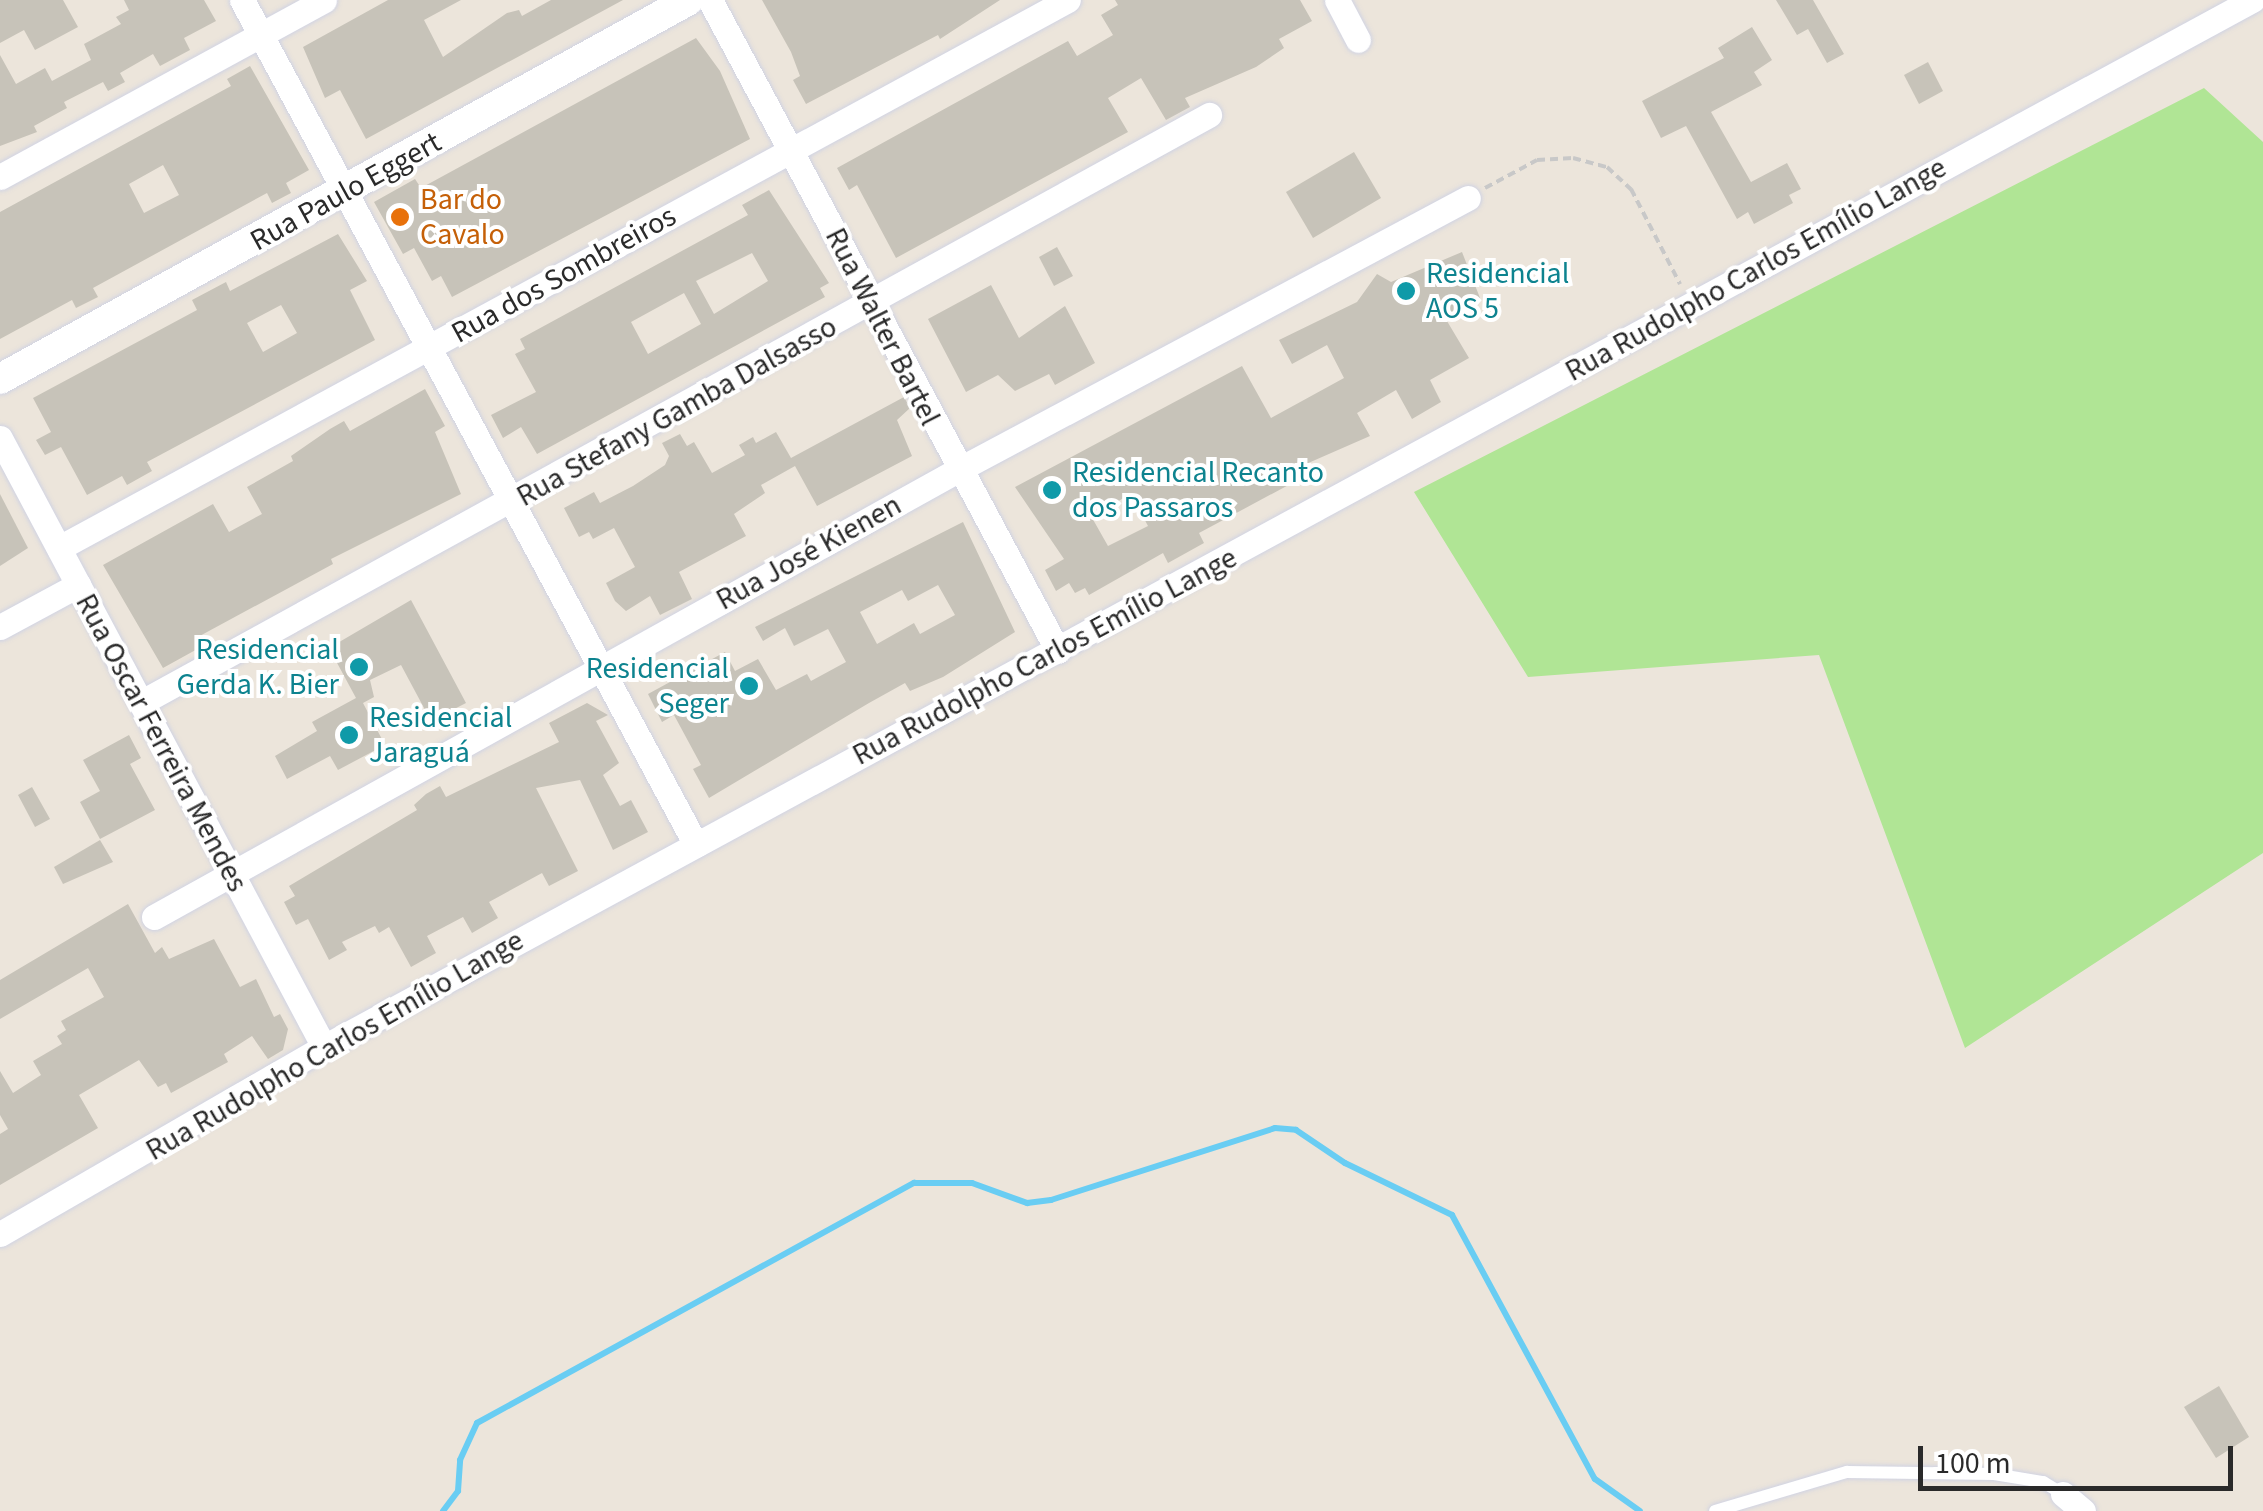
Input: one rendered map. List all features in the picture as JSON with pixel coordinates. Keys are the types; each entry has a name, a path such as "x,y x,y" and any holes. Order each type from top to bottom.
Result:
{"street":[{"path":"242,0 696,844"},
{"path":"0,177 324,0"},
{"name":"Rua Paulo Eggert","path":"0,379 345,193 689,0"},
{"name":"Rua Walter Bartel","path":"710,0 956,472 1058,651"},
{"name":"Rua dos Sombreiros","path":"59,548 1068,0"},
{"path":"1336,0 1358,40"},
{"name":"Rua Rudolpho Carlos Emílio Lange","path":"0,1234 324,1047 2252,0"},
{"name":"Rua Stefany Gamba Dalsasso","path":"142,702 871,306 1209,116"},
{"name":"Rua José Kienen","path":"154,917 956,472 1468,198"},
{"name":"Rua Oscar Ferreira Mendes","path":"0,438 324,1047"},
{"path":"0,627 78,585"}],"lane":[{"path":"1716,1511 1847,1472 1994,1474 2043,1482 2073,1503"}],"path":[{"path":"1468,198 1537,160 1574,158 1606,168 1631,189 1691,305"}],"green space":[{"path":"2204,88 2263,142 2263,853 1965,1048 1819,655 1528,677 1414,492"}],"building":[{"path":"0,0 63,0 78,27 35,50 24,30 0,43"},
{"path":"124,0 204,0 216,21 184,38 190,50 160,66 153,54 120,73 125,82 108,91 103,82 64,102 67,108 34,126 37,132 0,146 0,55 16,84 45,68 52,81 91,60 84,44 121,24 116,17 129,10"},
{"path":"388,0 461,0 424,20 443,57 507,13 519,10 522,16 551,0 623,0 366,139 340,90 325,98 303,47"},
{"path":"762,0 1000,0 940,39 938,35 806,104 793,80 800,76 791,52"},
{"path":"1115,0 1300,0 1312,21 1279,39 1284,48 1256,67 1185,98 1190,107 1166,120 1141,78 1108,98 1128,132 896,258 857,185 849,190 837,168 1068,41 1077,56 1113,35 1101,15 1118,5"},
{"path":"1776,0 1813,0 1844,54 1827,63 1808,29 1797,35"},
{"path":"1752,27 1772,60 1754,72 1762,85 1711,112 1751,182 1787,163 1801,189 1789,195 1793,203 1754,224 1748,212 1737,219 1686,126 1661,138 1642,101 1724,58 1718,48"},
{"path":"696,38 720,71 750,139 452,297 441,276 432,281 414,248 403,254 374,202 415,179 421,188"},
{"path":"1928,62 1943,91 1919,104 1904,75"},
{"path":"250,66 309,170 286,183 291,193 272,203 267,193 93,288 98,297 76,308 72,300 0,339 0,212 231,86 227,79","holes":["163,165 179,195 144,213 129,184"]},
{"path":"1354,152 1381,198 1313,238 1286,192"},
{"path":"769,190 829,283 820,288 825,297 537,454 521,427 503,438 491,415 536,392 515,354 525,349 520,339 748,215 742,205","holes":["752,253 768,281 714,314 696,281","684,293 701,324 648,354 631,322"]},
{"path":"338,234 367,281 350,290 375,340 147,462 152,471 127,485 122,476 87,495 61,447 45,455 36,440 51,432 33,398 197,310 192,300 226,282 230,291","holes":["281,305 297,333 263,352 247,323"]},
{"path":"1057,247 1073,276 1054,286 1039,257"},
{"path":"1462,252 1480,298 1444,316 1469,358 1430,380 1441,402 1412,419 1396,390 1357,413 1370,436 1290,471 1296,481 1199,533 1204,543 1168,563 1163,553 1089,595 1085,588 1075,593 1069,583 1056,591 1045,570 1064,559 1015,487 1242,366 1271,418 1344,378 1327,345 1292,364 1279,340 1357,302 1377,274 1391,282","holes":["1131,494 1148,526 1108,546 1091,516"]},
{"path":"991,285 1019,338 1065,306 1095,363 1055,385 1049,374 1015,391 998,375 966,392 928,319"},
{"path":"425,389 445,426 435,432 461,494 331,559 333,564 196,638 201,647 163,668 103,565 213,504 229,532 262,514 247,487 293,461 291,456 344,421 350,431"},
{"path":"904,397 910,408 897,420 912,456 817,506 795,466 761,485 765,493 734,514 746,536 679,572 692,599 660,615 650,596 626,611 615,601 606,583 635,567 614,528 593,539 589,532 579,537 564,508 594,492 600,503 633,486 665,465 669,456 662,443 680,434 687,446 694,442 712,473 745,455 739,445 753,437 756,443 776,432 791,458"},
{"path":"0,494 28,548 0,566"},
{"path":"963,522 1015,632 943,677 910,691 905,683 709,798 693,769 701,765 674,715 662,722 648,694 725,652 735,671 758,659 776,690 807,674 811,681 846,662 828,629 794,646 785,628 763,641 755,627","holes":["938,585 955,615 920,634 914,623 877,644 860,612 902,590 908,601"]},
{"path":"411,600 466,703 431,721 401,665 370,680 374,697 363,703 385,745 338,770 330,756 287,779 275,756 317,731 312,722 356,698 329,648"},
{"path":"587,703 608,715 596,721 619,763 603,775 620,806 631,800 648,832 613,850 580,780 536,788 578,871 549,886 542,873 489,902 498,918 472,933 463,917 427,936 436,953 411,967 389,927 379,933 375,926 342,942 347,950 329,960 308,919 296,925 284,902 295,896 289,886 417,810 414,805 440,786 446,797 559,742 549,723"},
{"path":"129,735 141,758 130,764 155,810 100,839 80,802 100,791 83,760"},
{"path":"32,787 50,819 35,827 18,795"},
{"path":"100,840 113,862 63,884 54,867"},
{"path":"128,904 155,953 162,947 169,959 214,939 240,987 256,979 274,1017 280,1014 288,1029 283,1050 268,1059 252,1036 224,1054 228,1062 171,1093 166,1083 158,1087 139,1060 79,1095 98,1128 0,1185 0,1134 8,1129 0,1115 0,1071 13,1093 41,1075 33,1061 62,1044 57,1036 66,1030 61,1021 104,997 88,968 0,1019 0,980"},
{"path":"2219,1386 2249,1437 2216,1458 2184,1407"}],"waterway":[{"path":"443,1511 458,1491 460,1460 477,1423 914,1183 972,1183 1027,1203 1051,1200 1275,1128 1296,1130 1345,1163 1452,1215 1595,1479 1640,1511"}],"place":[{"name":"Bar do Cavalo","path":"400,217"},
{"name":"Residencial AOS 5","path":"1406,291"},
{"name":"Residencial Recanto dos Passaros","path":"1052,490"},
{"name":"Residencial Gerda K. Bier","path":"359,667"},
{"name":"Residencial Seger","path":"749,686"},
{"name":"Residencial Jaraguá","path":"349,735"}]}
